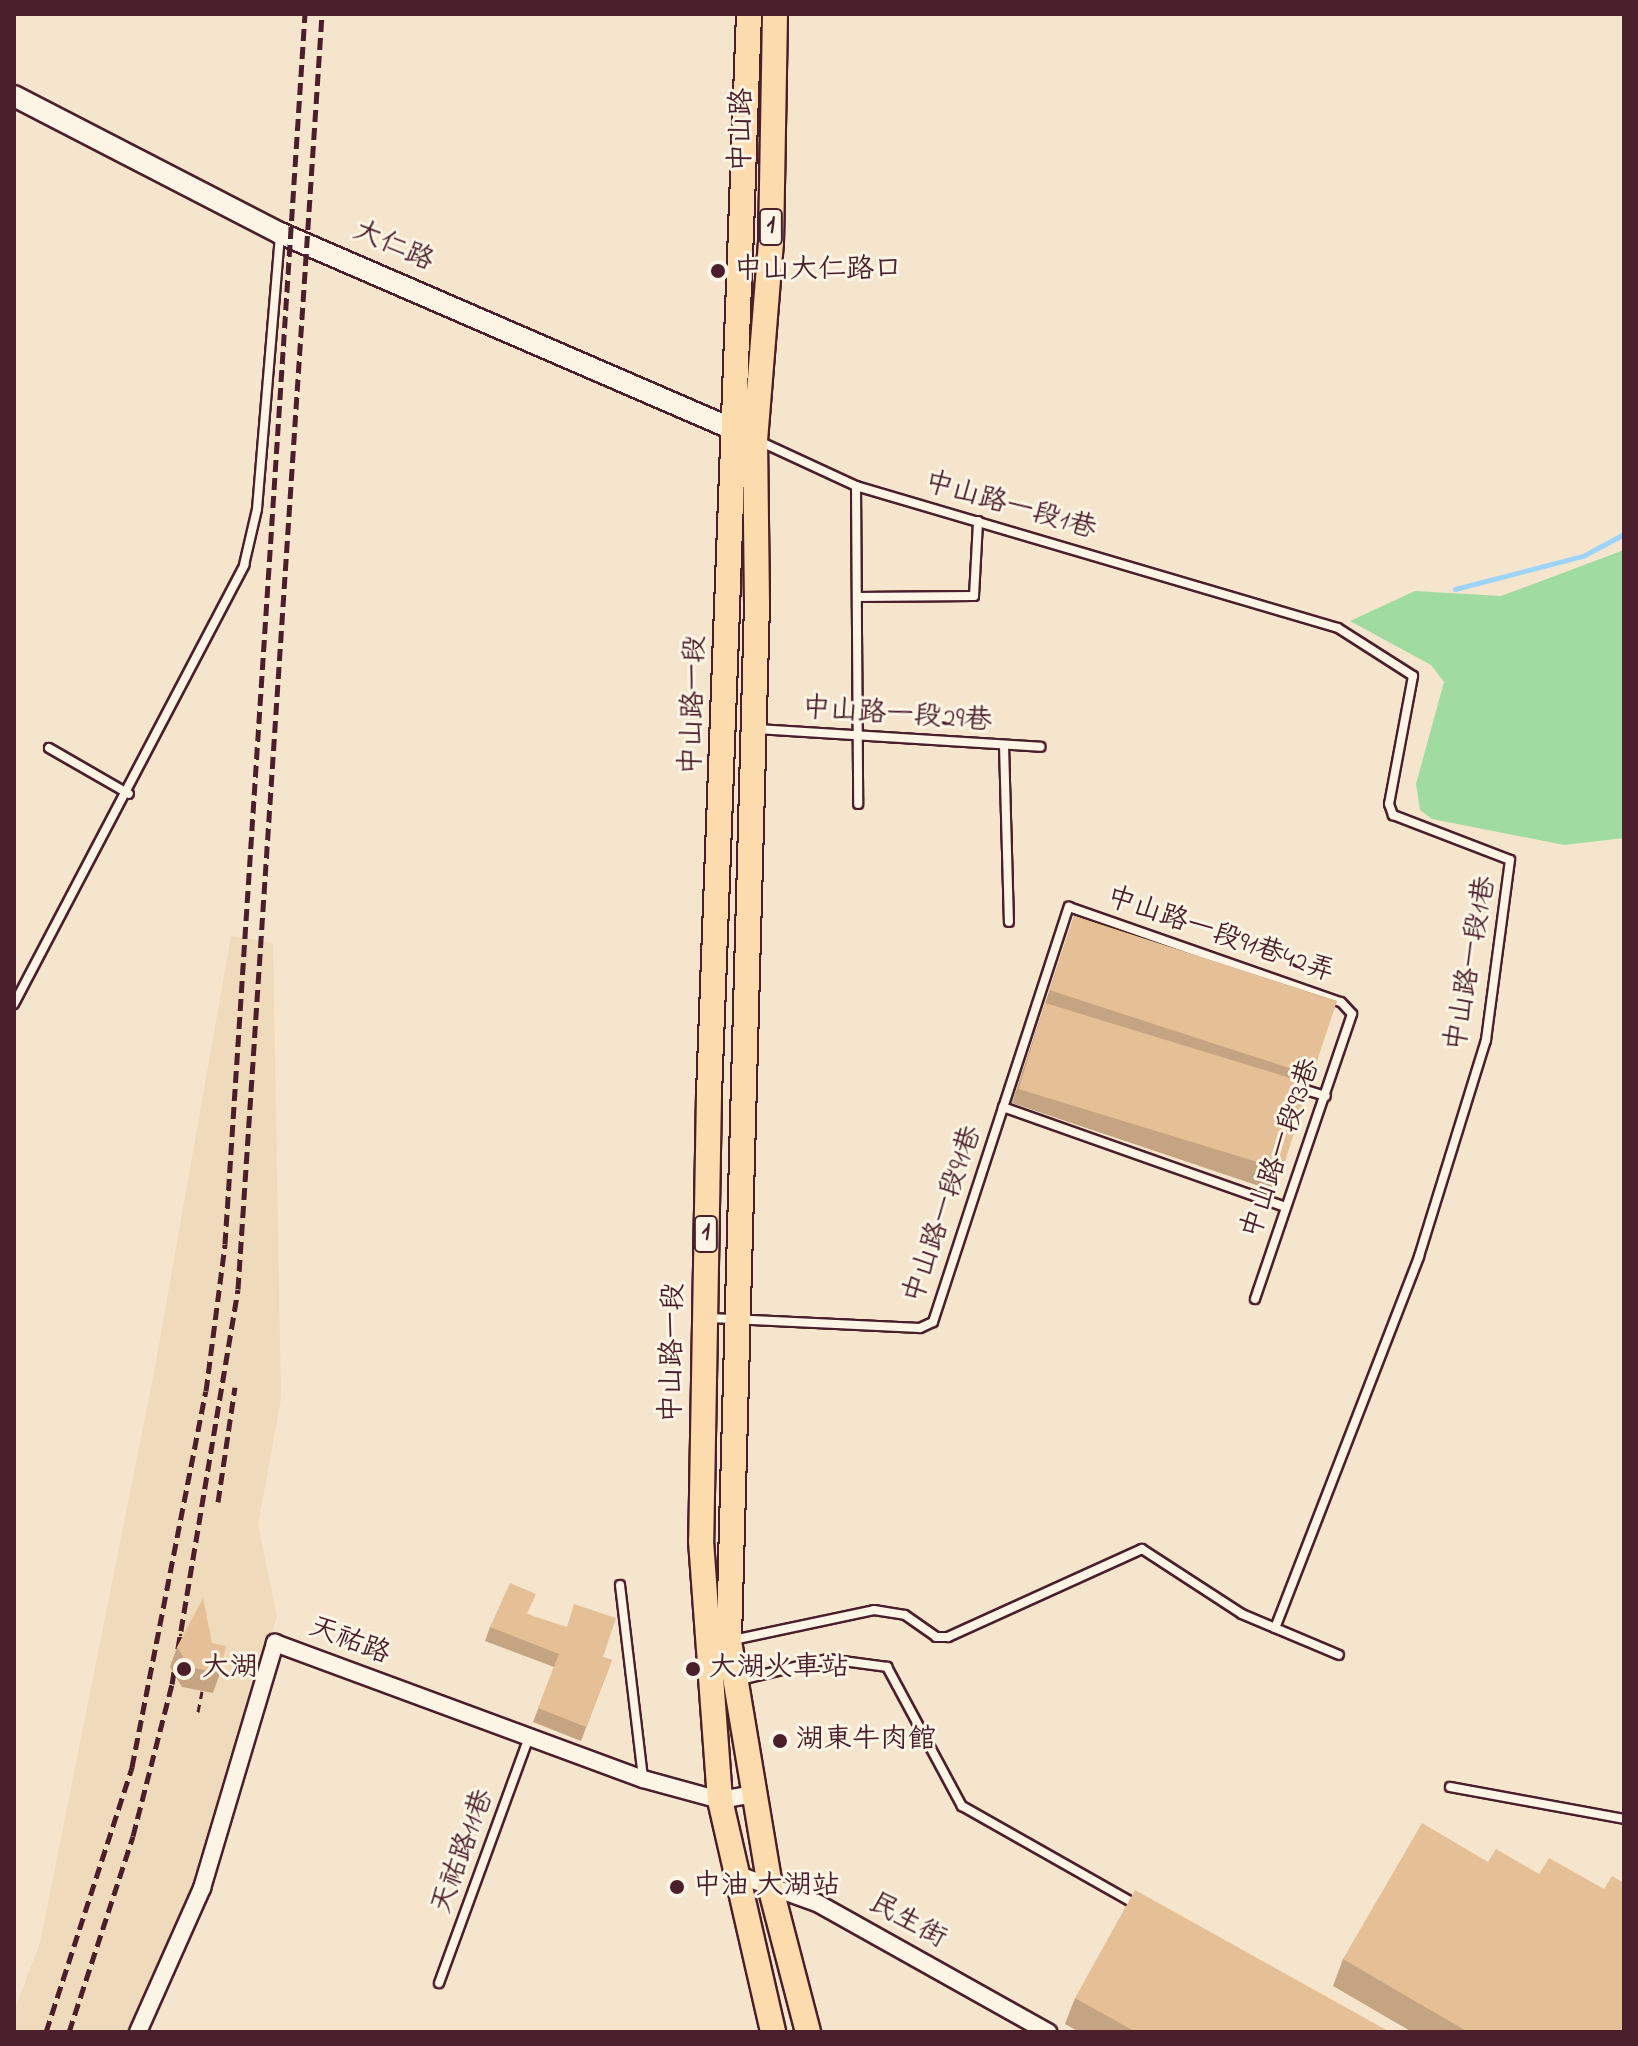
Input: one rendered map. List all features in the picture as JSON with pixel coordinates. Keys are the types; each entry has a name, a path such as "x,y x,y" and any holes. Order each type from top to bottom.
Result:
{"main road":[{"name":"中山路","path":"744,434 749,14"},
{"name":"中山路","path":"744,434 771,242 775,14"},
{"name":"中山路一段","path":"744,434 752,728 729,1641 770,1886 808,2032"},
{"name":"中山路一段","path":"744,434 705,1318 701,1541 720,1800 733,1873 773,2032"}],"street":[{"name":"大仁路","path":"14,96 280,233 744,434"},
{"name":"天祐路","path":"138,2032 202,1888 275,1643 643,1779 720,1800 753,1794"},
{"name":"民生街","path":"733,1873 770,1886 891,1941 1048,2032"}],"lane":[{"path":"14,1004 129,794 244,565 257,509 280,233"},
{"name":"中山路一段1巷","path":"744,434 856,486 1285,608 1338,628 1404,668 1414,690 1389,804 1393,815 1510,860 1486,1040 1419,1257 1275,1628"},
{"path":"856,486 857,597 852,733 858,804"},
{"path":"857,597 974,596 978,521"},
{"name":"中山路一段29巷","path":"752,728 1040,747"},
{"path":"1004,745 1009,922"},
{"path":"49,748 129,794"},
{"name":"中山路一段91巷","path":"705,1318 920,1328 933,1322 1069,907"},
{"name":"中山路一段91巷42弄","path":"1069,907 1341,1002 1352,1014"},
{"path":"1036,1008 1051,1013"},
{"name":"中山路一段93巷","path":"1255,1299 1282,1206 1326,1096 1352,1014"},
{"path":"1280,1083 1326,1096"},
{"path":"1003,1107 1282,1206"},
{"path":"729,1641 874,1610 905,1615 936,1637 948,1637 1142,1549 1275,1628 1339,1655"},
{"path":"620,1585 643,1779"},
{"path":"735,1681 828,1659 887,1667 962,1806 1151,1913"},
{"name":"天祐路11巷","path":"439,1983 529,1737"},
{"path":"1450,1787 1624,1819"}],"path":[{"path":"176,1657 181,1633"},
{"path":"198,1712 202,1691"}],"shaded area":[{"path":"231,936 273,943 281,1399 258,1525 277,1616 197,1876 137,2032 14,2032 14,2011 40,1943 155,1367"}],"green space":[{"path":"1624,550 1624,838 1564,845 1432,819 1420,810 1416,784 1444,682 1431,665 1350,621 1415,591 1501,596"}],"building":[{"path":"1074,916 1336,1001 1312,1075 1050,990"},
{"path":"1045,1003 1309,1084 1283,1170 1019,1089"},
{"path":"510,1583 536,1594 527,1614 567,1627 574,1604 616,1618 603,1657 612,1660 586,1727 538,1708 559,1654 490,1627"},
{"path":"203,1598 212,1643 226,1646 220,1673 189,1667 177,1647"},
{"path":"1422,1823 1488,1862 1496,1849 1539,1874 1549,1858 1604,1889 1612,1876 1624,1883 1624,2032 1468,2032 1343,1959"},
{"path":"1135,1890 1390,2032 1136,2032 1075,1998"}],"waterway":[{"path":"1455,589 1583,556 1624,534"}],"railway":[{"path":"46,2032 132,1767 206,1391 225,1244 305,14"},
{"path":"69,2032 133,1836 172,1684 238,1289 322,14"},
{"path":"218,1502 235,1387"}],"place":[{"name":"中山大仁路口","path":"718,271"},
{"name":"大湖","path":"184,1669"},
{"name":"大湖火車站","path":"693,1669"},
{"name":"湖東牛肉館","path":"780,1741"},
{"name":"中油 大湖站","path":"677,1887"}]}
